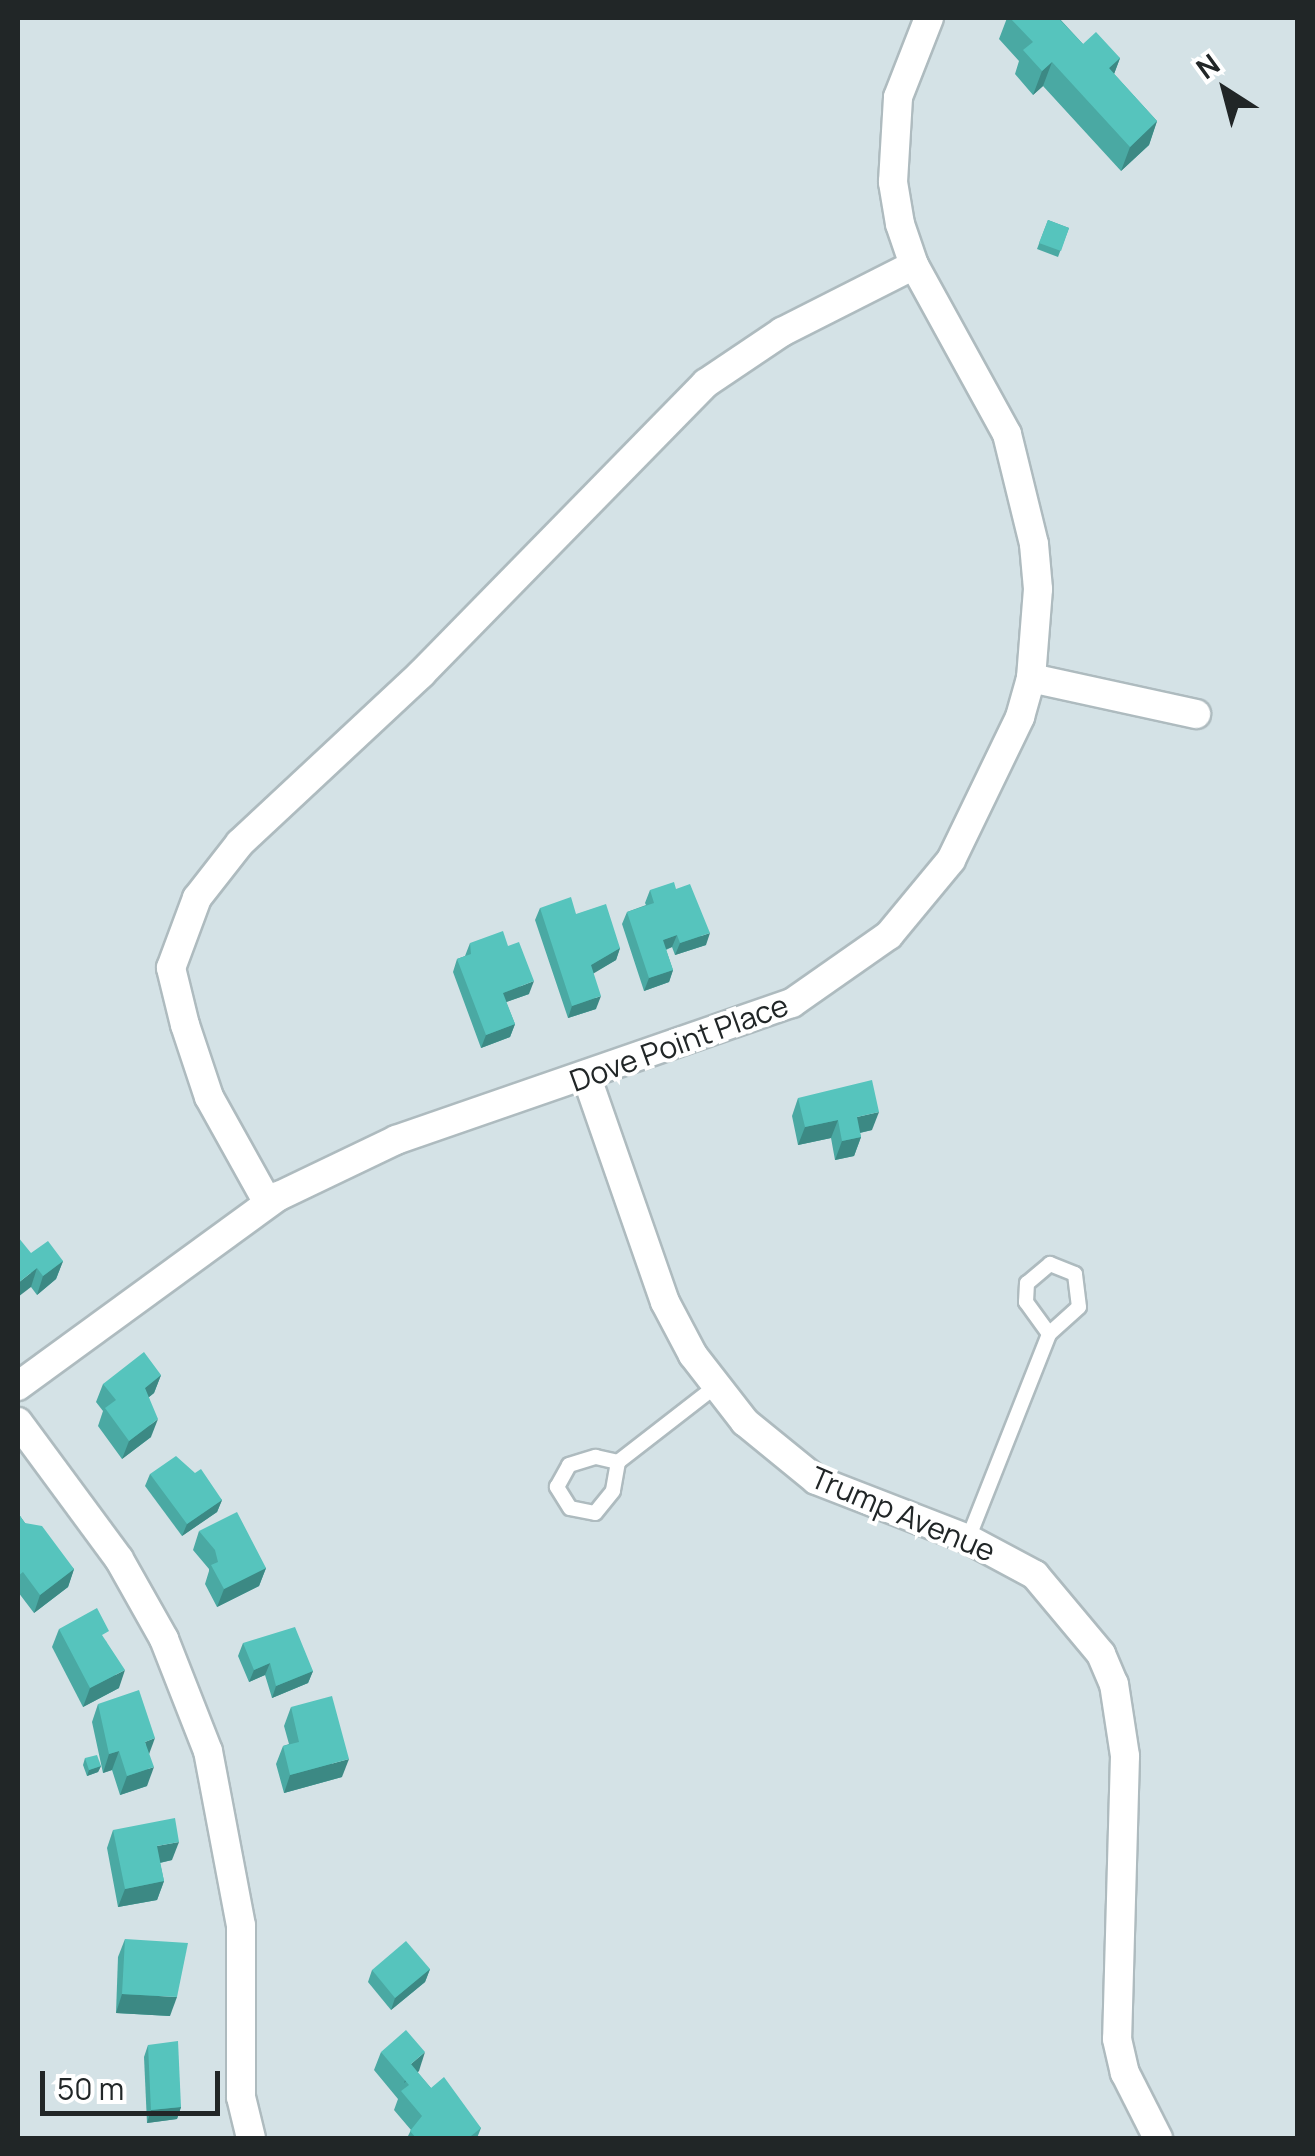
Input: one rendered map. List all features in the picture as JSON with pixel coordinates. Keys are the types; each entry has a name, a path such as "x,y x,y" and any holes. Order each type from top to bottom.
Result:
{"street":[{"name":"Dove Point Place","path":"18,1386 268,1202 396,1140 587,1078 792,1003 889,934 960,844 1031,678 1038,589 1024,494 988,392 914,265 900,224 892,141 898,98 929,18"},
{"path":"268,1202 209,1097 171,968 196,898 240,843 421,674 706,382 782,332 914,265"},
{"path":"1031,678 1196,714"},
{"name":"Trump Avenue","path":"587,1078 654,1278 716,1386 768,1445 816,1480 968,1539 1048,1587 1101,1654 1114,1684 1126,1756 1117,2039 1125,2073 1158,2138"},
{"path":"18,1422 119,1559 164,1639 208,1751 241,1926 241,2097 251,2138"}],"lane":[{"path":"968,1539 1049,1334 1079,1308 1075,1274 1050,1264 1028,1283 1026,1302 1049,1334"},
{"path":"618,1462 596,1457 569,1465 557,1487 570,1508 595,1513 613,1492 618,1462 716,1386"}],"building":[{"path":"1010,18 1058,18 1083,44 1096,32 1120,58 1109,68 1157,121 1130,147 1052,62 1042,71 1023,50 1033,42"},
{"path":"1048,220 1069,228 1061,251 1039,243"},
{"path":"674,882 676,889 690,884 710,933 680,943 677,935 663,940 673,970 649,978 627,912 654,903 650,890"},
{"path":"571,897 576,914 606,904 620,948 591,965 601,996 572,1006 540,908"},
{"path":"503,931 508,946 519,942 534,981 503,993 515,1024 486,1035 457,959 471,954 470,943"},
{"path":"872,1080 879,1112 857,1117 861,1137 842,1141 838,1120 805,1127 798,1098"},
{"path":"18,1237 31,1253 48,1241 63,1261 43,1276 37,1268 18,1283"},
{"path":"144,1352 161,1375 145,1388 158,1419 129,1441 105,1408 116,1400 103,1384"},
{"path":"176,1456 195,1473 201,1469 222,1500 187,1524 150,1474"},
{"path":"237,1512 266,1568 224,1589 211,1565 218,1562 215,1550 199,1531"},
{"path":"18,1513 25,1523 42,1526 74,1569 40,1595 23,1572 18,1576"},
{"path":"97,1608 109,1631 102,1635 125,1670 90,1688 59,1629"},
{"path":"295,1627 313,1671 276,1686 270,1663 254,1670 243,1643"},
{"path":"139,1690 155,1738 145,1742 154,1767 127,1776 119,1751 109,1754 98,1704"},
{"path":"332,1696 349,1759 290,1775 283,1746 299,1742 291,1707"},
{"path":"97,1755 101,1766 89,1770 85,1758"},
{"path":"175,1818 179,1842 157,1846 164,1881 125,1889 113,1830"},
{"path":"125,1939 188,1943 177,1997 122,1994"},
{"path":"406,1941 430,1969 395,1998 372,1970"},
{"path":"406,2030 425,2052 411,2064 431,2088 444,2077 481,2128 473,2138 416,2138 410,2131 422,2116 401,2091 409,2085 381,2052"},
{"path":"178,2041 181,2107 151,2110 148,2045"}]}
